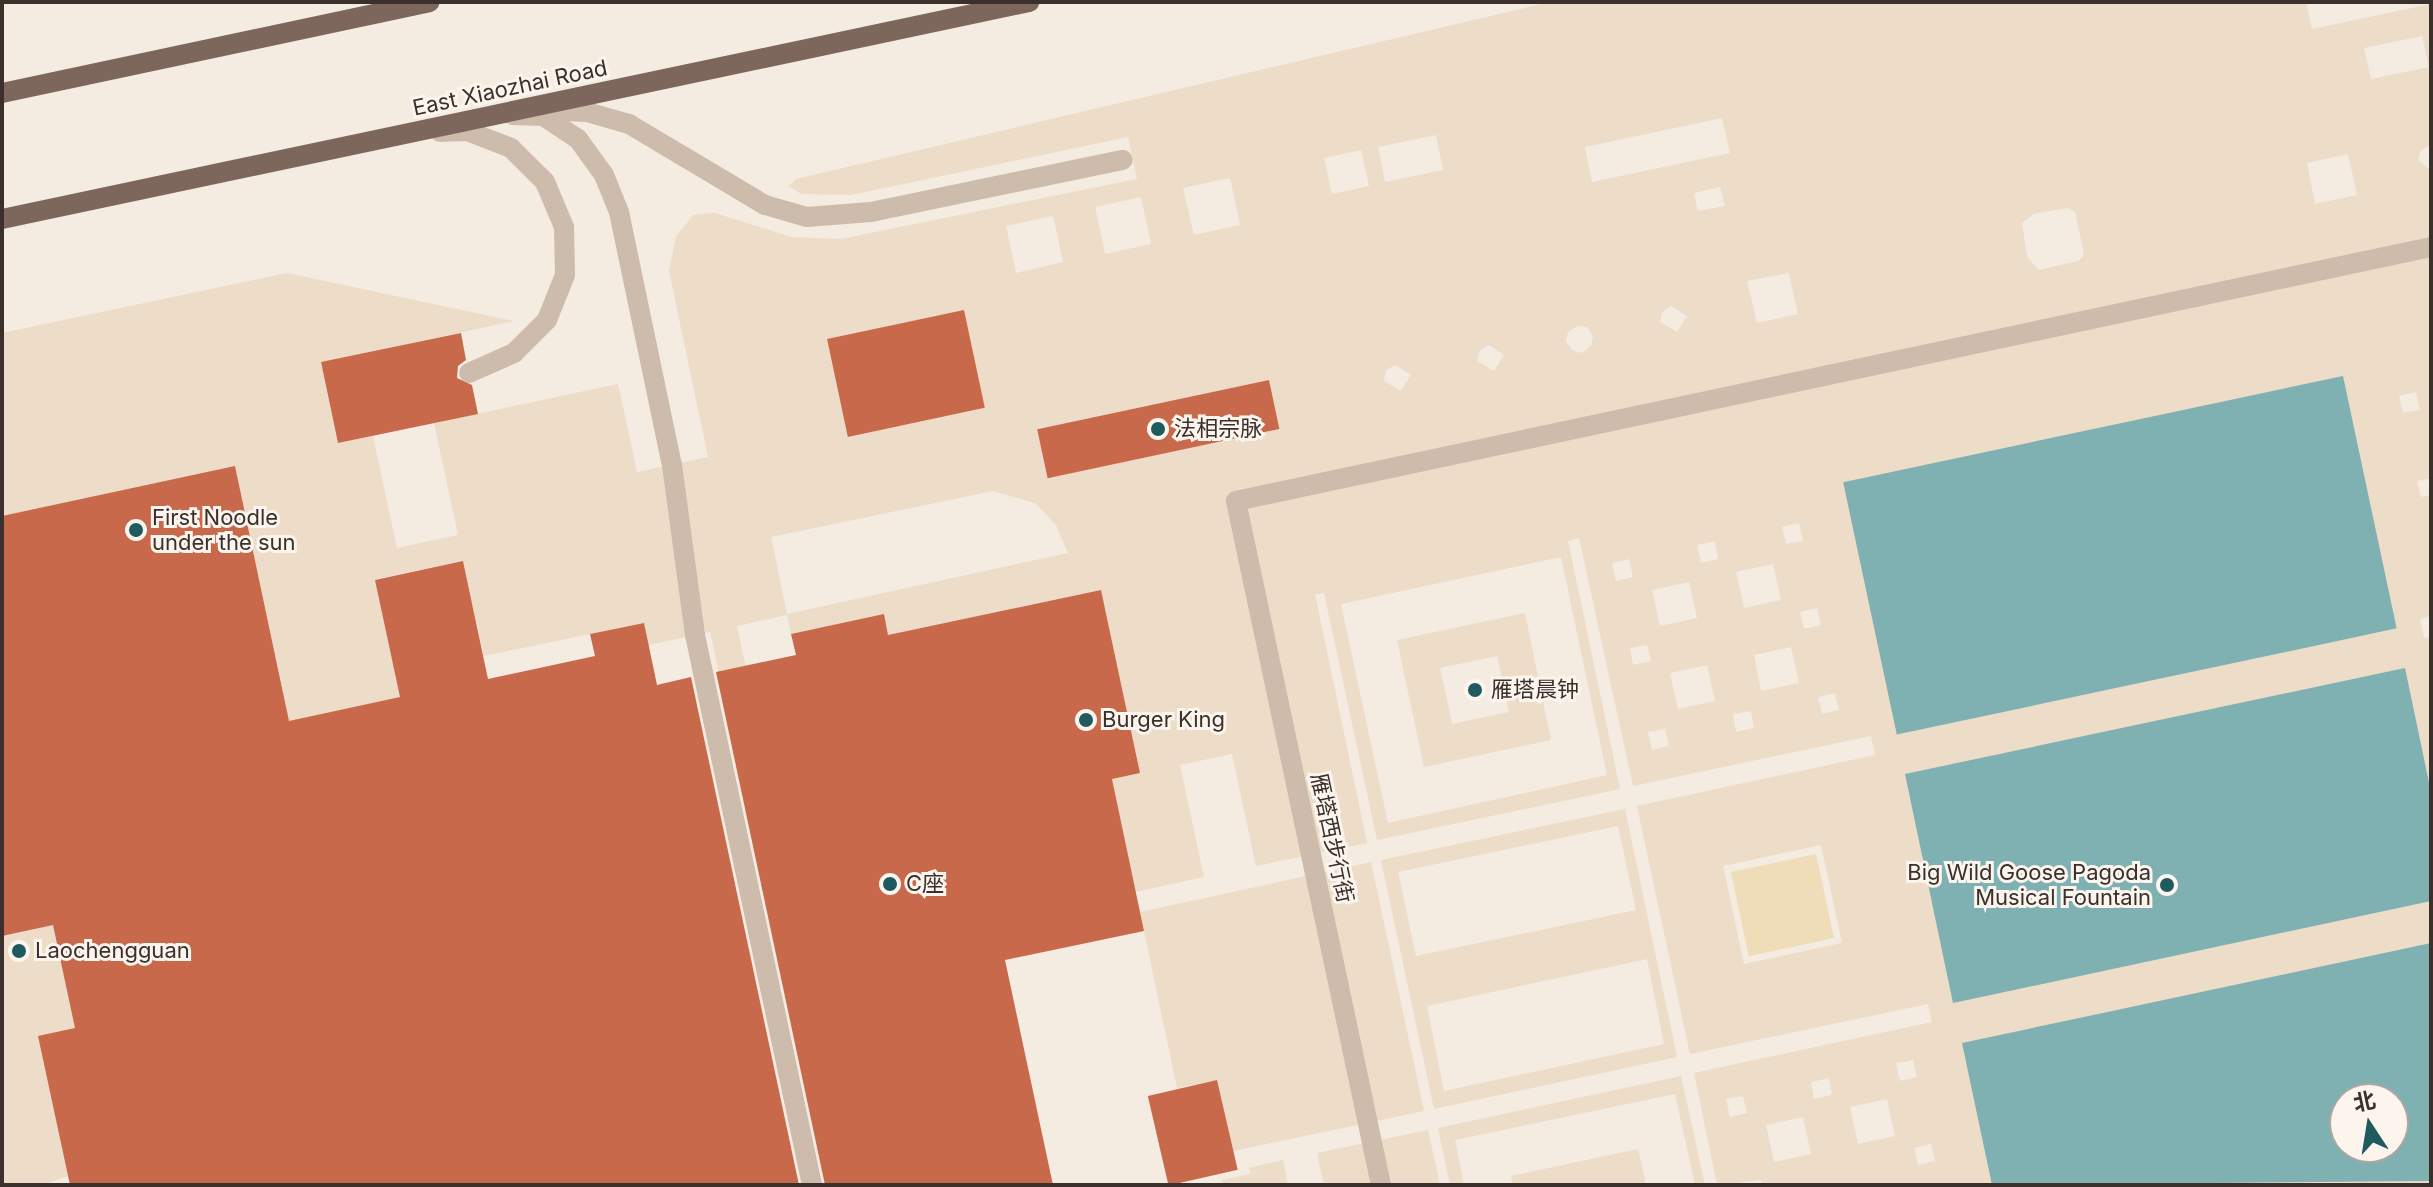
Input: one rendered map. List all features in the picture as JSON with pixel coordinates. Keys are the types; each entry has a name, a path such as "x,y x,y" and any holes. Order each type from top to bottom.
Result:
{"main road":[{"path":"2,93 429,2"},
{"name":"East Xiaozhai Road","path":"2,219 1029,2"}],"street":[{"path":"500,114 587,112 629,124 765,205 807,217 871,212 1123,160"},
{"path":"500,114 543,116 578,139 604,175 619,212 672,465 695,635 812,1185"},
{"path":"418,132 467,131 511,148 545,182 564,227 565,275 547,320 514,353 469,373"},
{"name":"雁塔西步行街","path":"1381,1185 1236,501 2431,247"}],"sand":[{"path":"1816,854 1834,938 1749,956 1731,872"}],"shaded area":[{"path":"1550,2 2306,2 2312,29 2431,4 2431,145 2421,150 2418,160 2431,171 2431,478 2417,481 2421,497 2431,495 2431,616 2420,619 2424,638 2431,637 2431,1185 1762,1185 1761,1180 1717,1185 1694,1073 1932,1022 1928,1004 1690,1054 1637,806 1875,755 1871,736 1633,786 1579,538 1568,541 1620,789 1377,840 1324,593 1315,594 1367,843 1256,866 1232,754 1180,765 1204,877 1135,892 1112,779 1140,773 1101,590 888,635 884,615 791,634 787,615 737,626 849,1156 832,1185 710,632 648,645 643,623 484,656 463,561 376,579 504,1185 264,726 134,723 283,691 235,467 2,516 2,333 287,273 514,321 321,363 338,443 373,436 397,548 458,535 434,423 618,384 637,472 708,457 669,271 676,237 693,215 715,213 791,237 841,239 1137,179 1128,137 851,195 801,194 789,186 796,179","holes":["2422,36 2429,67 2371,79 2364,48","1722,118 1730,153 1592,182 1585,147","1436,135 1443,170 1385,182 1378,147","1361,150 1369,186 1332,194 1324,158","2348,154 2357,195 2315,204 2307,163","1230,178 1240,225 1194,235 1183,188","1720,187 1725,206 1698,211 1694,193","1141,197 1151,244 1105,254 1095,207","2068,208 2075,212 2084,254 2079,261 2038,270 2027,256 2022,223 2033,214","1053,216 1063,262 1016,273 1006,226","1789,273 1798,314 1757,323 1747,281","1671,306 1687,316 1677,332 1660,322 1662,312","963,311 984,408 848,437 828,339","1577,326 1587,327 1593,336 1591,346 1582,353 1572,350 1566,342 1568,332","1489,345 1504,355 1494,371 1477,361 1480,350","1395,365 1411,375 1401,391 1384,381 1386,370","1269,380 1279,429 1047,478 1038,429","2416,392 2420,410 2403,413 2399,396","993,491 1035,503 1056,525 1068,553 787,614 771,537","1799,523 1803,541 1786,544 1782,527","1715,541 1718,559 1701,563 1697,545","1561,557 1607,775 1388,823 1341,604","1629,559 1633,577 1616,581 1612,563","1773,564 1781,600 1744,608 1736,572","1689,582 1697,618 1660,626 1652,590","1817,608 1821,625 1804,629 1800,612","1647,645 1651,661 1633,665 1630,648","1791,647 1799,683 1761,691 1754,655","1707,665 1715,701 1678,709 1670,673","1835,693 1839,710 1822,714 1818,697","1751,711 1754,728 1736,732 1733,714","1665,729 1669,746 1652,750 1648,732","1821,845 1842,943 1744,964 1723,866","1913,1060 1917,1077 1900,1081 1896,1063","1829,1078 1832,1095 1814,1099 1811,1082","1743,1096 1747,1113 1730,1117 1726,1099","1887,1099 1895,1136 1858,1144 1850,1107","1803,1117 1811,1154 1774,1162 1766,1125","1931,1144 1935,1161 1918,1165 1914,1148"]},
{"path":"1525,613 1551,740 1424,767 1397,640","holes":["1497,656 1509,712 1452,724 1440,668"]},
{"path":"63,779 75,1028 68,1176 43,1185 2,1185 2,792"},
{"path":"1625,809 1677,1057 1434,1109 1381,860","holes":["1618,826 1636,910 1416,956 1398,872","1647,959 1664,1044 1444,1091 1427,1006"]},
{"path":"1371,862 1424,1111 1233,1151 1217,1080 1177,1088 1140,912"},
{"path":"1681,1076 1705,1185 1695,1185 1675,1094 1455,1140 1464,1185 1450,1185 1438,1128"},
{"path":"1428,1130 1440,1185 1324,1185 1317,1153"},
{"path":"1638,1149 1646,1185 1513,1185 1511,1176"},
{"path":"1283,1160 1288,1185 1223,1185 1222,1180 1250,1174 1249,1168"}],"water":[{"path":"2343,376 2397,628 1897,735 1843,482"},
{"path":"2405,668 2431,792 2431,901 1953,1003 1905,774"},
{"path":"2431,943 2431,1181 1992,1185 1962,1043"}],"building":[{"path":"964,310 985,408 848,437 827,339"},
{"path":"461,333 466,360 458,366 457,378 472,385 478,414 338,443 321,362"},
{"name":"法相宗脉","path":"1269,380 1279,429 1048,478 1037,429"},
{"path":"235,466 289,721 400,697 375,580 463,561 488,679 595,656 590,634 644,623 657,685 691,677 799,1185 70,1185 38,1036 75,1028 53,925 2,936 2,516"},
{"name":"C座","path":"1101,590 1140,773 1112,779 1144,931 1005,960 1053,1185 825,1185 716,672 796,655 791,634 884,614 888,635"},
{"path":"1217,1080 1238,1170 1168,1185 1148,1096"}],"place":[{"name":"法相宗脉","path":"1158,429"},
{"name":"First Noodle under the sun","path":"136,530"},
{"name":"雁塔晨钟","path":"1475,690"},
{"name":"Burger King","path":"1086,720"},
{"name":"C座","path":"890,884"},
{"name":"Big Wild Goose Pagoda Musical Fountain","path":"2167,885"},
{"name":"Laochengguan","path":"19,951"}]}
